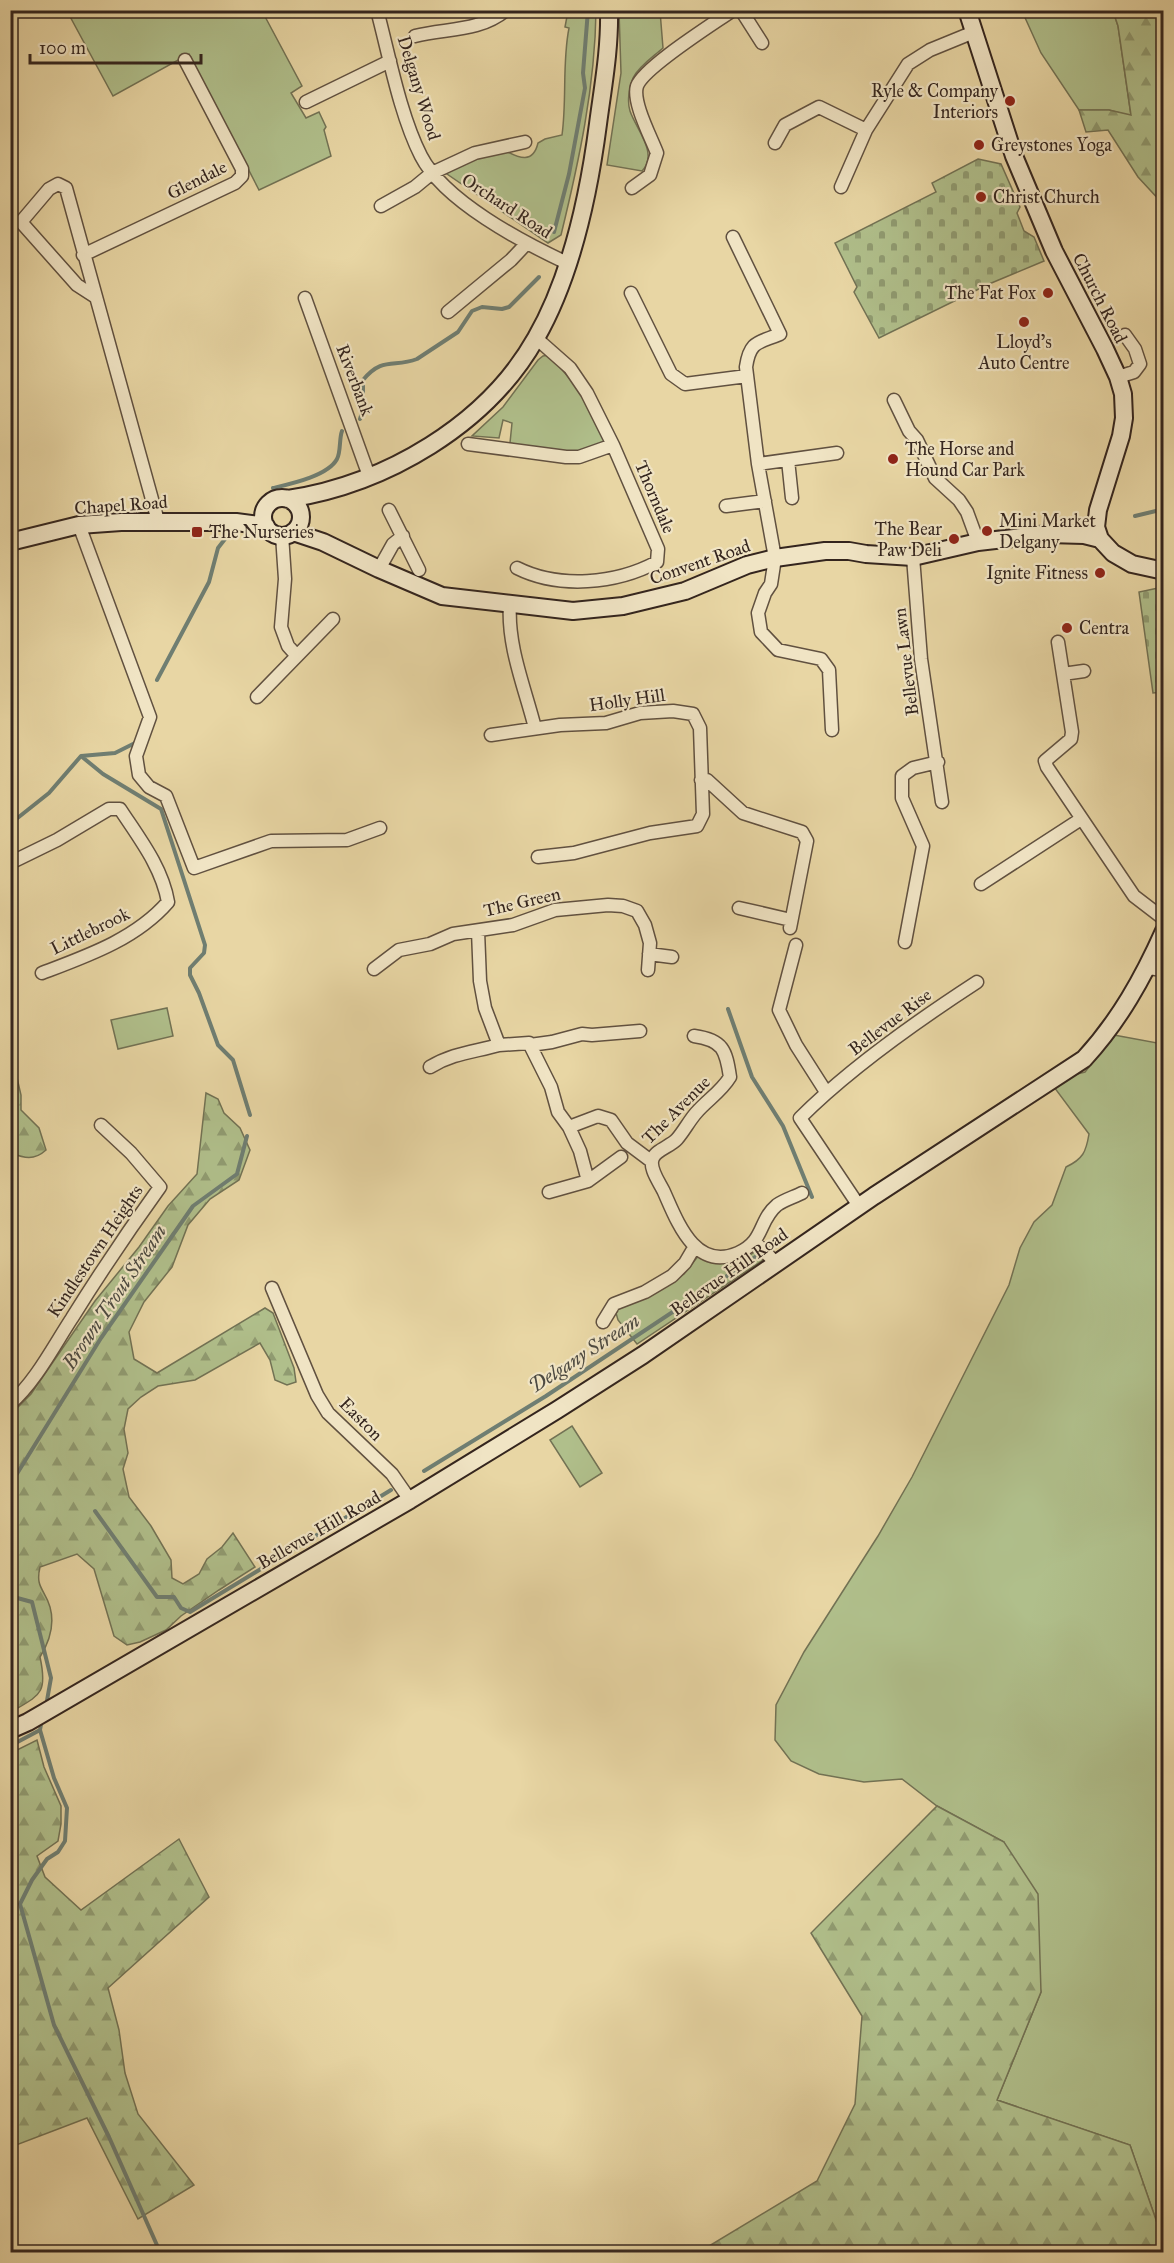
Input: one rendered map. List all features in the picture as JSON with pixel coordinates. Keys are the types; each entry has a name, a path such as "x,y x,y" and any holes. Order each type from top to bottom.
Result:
{"street":[{"name":"Delgany Wood","path":"377,10 410,130 421,157 432,173"},
{"path":"415,36 436,31 473,28 498,17 506,10"},
{"path":"323,494 294,525 273,533 265,518 267,505 277,498 288,499 323,494 410,459 462,424 491,397 521,362 536,338 567,263 582,213 594,158 610,35 609,10"},
{"path":"632,188 650,175 657,153 638,106 637,87 647,72 733,10"},
{"path":"741,10 762,43"},
{"name":"Church Road","path":"967,10 1014,156 1054,252 1118,377 1123,394 1124,418 1121,436 1098,510 1096,527 1100,539"},
{"path":"841,188 866,130 908,64 930,50 974,32"},
{"name":"Glendale","path":"83,255 235,183 242,177 242,169 185,60"},
{"path":"306,102 390,61"},
{"path":"775,143 785,125 819,107 866,130"},
{"path":"381,206 415,187 432,173 475,153 525,142"},
{"name":"Orchard Road","path":"432,173 451,192 527,243 567,263"},
{"path":"94,296 77,285 21,222 49,189 58,184 66,188 158,521"},
{"path":"733,237 780,334 756,342 748,353 746,367 758,464 775,558 771,584 765,592 758,613 761,632 778,650 821,659 829,670 832,730"},
{"path":"448,312 512,260 527,243"},
{"path":"631,293 671,374 685,384 747,376"},
{"name":"Riverbank","path":"305,298 369,476"},
{"path":"1118,377 1134,372 1140,364 1135,349 1125,335"},
{"name":"Thorndale","path":"517,568 531,575 570,581 638,572 657,562 658,549 613,445 582,385 570,368 536,338"},
{"path":"894,400 935,478 959,500 967,512 978,542"},
{"name":"Thorndale","path":"468,444 566,457 579,457 613,445"},
{"path":"758,464 837,453"},
{"path":"788,460 792,498"},
{"path":"288,499 297,504 285,579 281,627 288,645 297,656"},
{"path":"726,506 765,501"},
{"path":"389,510 419,570"},
{"name":"Chapel Road","path":"10,542 79,525 158,521 236,522 265,518"},
{"path":"79,525 150,717 136,756 139,775 148,787 166,796 194,868 271,841 347,840 380,828"},
{"name":"Convent Road","path":"294,525 379,570 442,596 573,611 623,606 685,591 747,566 775,558 825,551 913,557 978,542 1048,534 1084,535 1100,539"},
{"path":"379,570 393,544 403,536"},
{"path":"1100,539 1113,554 1132,564 1164,571"},
{"name":"Bellevue Lawn","path":"913,557 921,659 938,762 942,802"},
{"path":"510,604 509,621 512,640 535,728"},
{"path":"257,697 333,619"},
{"path":"1058,642 1072,732 1071,739 1045,761 1134,896 1164,919"},
{"path":"1063,674 1084,671"},
{"name":"Holly Hill","path":"491,735 560,724 606,723 640,713 673,711 693,714 700,728 703,814 697,826 650,833 574,853 538,856"},
{"path":"904,942 923,846 902,798 902,776 913,768 938,762"},
{"path":"701,780 706,780 743,813 802,832 807,841 790,924 739,908"},
{"name":"Littlebrook","path":"10,863 57,840 102,813 120,809 166,887 168,902 135,931 90,955 42,973"},
{"path":"981,884 1082,819"},
{"name":"The Green","path":"374,969 399,950 429,944 453,934 513,925 555,910 623,906 637,911 645,925 650,943 648,970"},
{"name":"The Green","path":"478,931 481,990 499,1045"},
{"name":"Bellevue Hill Road","path":"10,1730 28,1722 410,1500 643,1355 859,1206 1084,1059 1103,1039 1129,1000 1155,969 1164,931"},
{"path":"796,945 779,1010 796,1045 826,1092"},
{"path":"649,954 672,957"},
{"name":"Bellevue Rise","path":"859,1206 800,1118 826,1092 944,1003 977,982"},
{"path":"430,1067 441,1060 468,1050 499,1045 552,1042 582,1034 640,1031"},
{"name":"The Avenue","path":"694,1036 711,1038 721,1045 727,1057 730,1077 724,1088 696,1114 677,1139 654,1155 651,1161 675,1217 695,1246"},
{"path":"530,1045 551,1087 558,1112 569,1127 580,1151 588,1181"},
{"name":"The Avenue","path":"569,1127 598,1116 611,1120 627,1143 651,1161"},
{"name":"Kindlestown Heights","path":"10,1404 20,1396 39,1370 159,1187 131,1153 101,1125"},
{"path":"549,1192 588,1181 621,1157"},
{"path":"603,1322 614,1304 645,1292 672,1276 685,1263 695,1246 711,1256 725,1257 737,1254 755,1242 766,1218 778,1205 802,1193"},
{"path":"755,1242 777,1263"},
{"name":"Easton","path":"272,1288 317,1395 328,1413 392,1474 410,1500"}],"green space":[{"path":"248,10 250,12 262,11 302,86 291,93 306,118 319,112 326,127 324,130 331,156 259,190 189,54 113,96 67,11"},
{"path":"568,11 596,11 593,68 580,152 561,235 548,243 447,174 449,169 467,159 506,151 516,156 529,157 536,150 538,143 562,135 569,28 565,27"},
{"path":"619,11 660,11 663,48 636,74 629,94 630,111 647,149 647,164 642,171 607,165 621,73"},
{"path":"1022,11 1113,11 1118,26 1131,116 1109,110 1079,110 1041,53"},
{"path":"1113,11 1163,11 1163,204 1138,177 1108,130 1086,132 1079,110 1109,110 1131,115 1118,26"},
{"path":"978,159 1001,164 1020,207 1017,213 1024,231 1034,237 1044,261 989,284 879,338 854,292 857,287 835,243 936,192 932,183"},
{"path":"549,355 578,388 605,440 595,447 572,453 533,448 510,443 512,423 503,420 499,438 472,436 503,407 538,360"},
{"path":"1163,587 1163,692 1153,693 1139,592"},
{"path":"167,1008 173,1036 118,1049 111,1020"},
{"path":"1114,1035 1163,1044 1163,2240 1130,2145 997,2100 1041,1992 1004,1842 937,1806 902,1779 864,1782 819,1774 791,1761 775,1740 776,1705 804,1652 878,1536 912,1477 1009,1285 1020,1248 1034,1222 1052,1205 1066,1167 1080,1158 1087,1146 1089,1134 1054,1087 1069,1076 1085,1072"},
{"path":"11,1062 14,1065 21,1095 21,1110 39,1128 46,1150 37,1156 25,1157 11,1153"},
{"path":"206,1093 218,1099 224,1113 240,1128 250,1150 239,1180 210,1199 188,1225 172,1267 144,1302 129,1332 134,1359 157,1373 265,1308 273,1313 294,1368 296,1382 287,1385 275,1380 270,1360 260,1343 195,1380 158,1386 128,1409 124,1429 128,1453 123,1469 129,1497 151,1526 171,1560 172,1578 183,1584 199,1574 207,1559 222,1547 233,1533 255,1567 181,1616 166,1630 140,1642 127,1645 114,1636 94,1569 77,1554 40,1567 39,1580 50,1607 52,1620 49,1639 40,1657 42,1686 35,1697 11,1712 11,1414 31,1394 95,1301 139,1247 168,1206 197,1174"},
{"path":"757,1250 766,1258 637,1344 618,1320 616,1313 620,1307 652,1294 684,1274 699,1255 729,1263 742,1260"},
{"path":"572,1426 602,1473 580,1487 550,1440"},
{"path":"37,1740 44,1767 61,1806 61,1824 58,1841 37,1856 45,1877 81,1910 179,1839 209,1897 108,1988 119,2030 125,2073 138,2114 194,2185 138,2219 87,2118 11,2147 11,1753"},
{"path":"937,1806 1004,1842 1038,1894 1041,1992 997,2100 1130,2145 1163,2240 1163,2252 699,2252 817,2181 855,2104 862,2016 811,1933"}],"waterway":[{"name":"Brown Trout Stream","path":"554,232 569,174 585,88 583,73 588,10"},
{"path":"1164,95 1160,99 1164,107"},
{"name":"Brown Trout Stream","path":"360,419 363,409 363,380 370,373 383,365 417,359 458,332 472,311 482,307 502,309 509,307 539,277"},
{"name":"Brown Trout Stream","path":"273,488 317,475 326,470 337,459 342,431"},
{"name":"Delgany Stream","path":"1135,516 1164,509"},
{"path":"157,680 209,582 218,548 225,539"},
{"path":"10,824 49,793 81,756 115,753 137,742"},
{"name":"Brown Trout Stream","path":"81,756 103,774 161,809 205,945 204,953 190,968 190,975 218,1045 233,1060 250,1115"},
{"name":"Delgany Stream","path":"728,1009 752,1077 783,1126 812,1197"},
{"name":"Brown Trout Stream","path":"10,1485 101,1338 193,1206 237,1174 247,1136"},
{"name":"Delgany Stream","path":"424,1471 546,1396 757,1256"},
{"name":"Delgany Stream","path":"95,1511 157,1597 174,1597 181,1608 190,1612 391,1490"},
{"name":"Brown Trout Stream","path":"10,1596 32,1602 51,1678 46,1706"},
{"name":"Brown Trout Stream","path":"10,1746 40,1730 42,1719"},
{"path":"40,1730 54,1778 67,1808 65,1841 58,1852 47,1859 32,1880 20,1904 54,2025 109,2137 160,2252"}],"place":[{"name":"Ryle & Company Interiors","path":"1010,101"},
{"name":"Greystones Yoga","path":"979,145"},
{"name":"Christ Church","path":"981,197"},
{"name":"The Fat Fox","path":"1048,293"},
{"name":"Lloyd's Auto Centre","path":"1024,322"},
{"name":"The Horse and Hound Car Park","path":"893,459"},
{"name":"Mini Market Delgany","path":"987,531"},
{"name":"The Nurseries","path":"197,532"},
{"name":"The Bear Paw Deli","path":"954,539"},
{"name":"Ignite Fitness","path":"1100,573"},
{"name":"Centra","path":"1067,628"}]}
